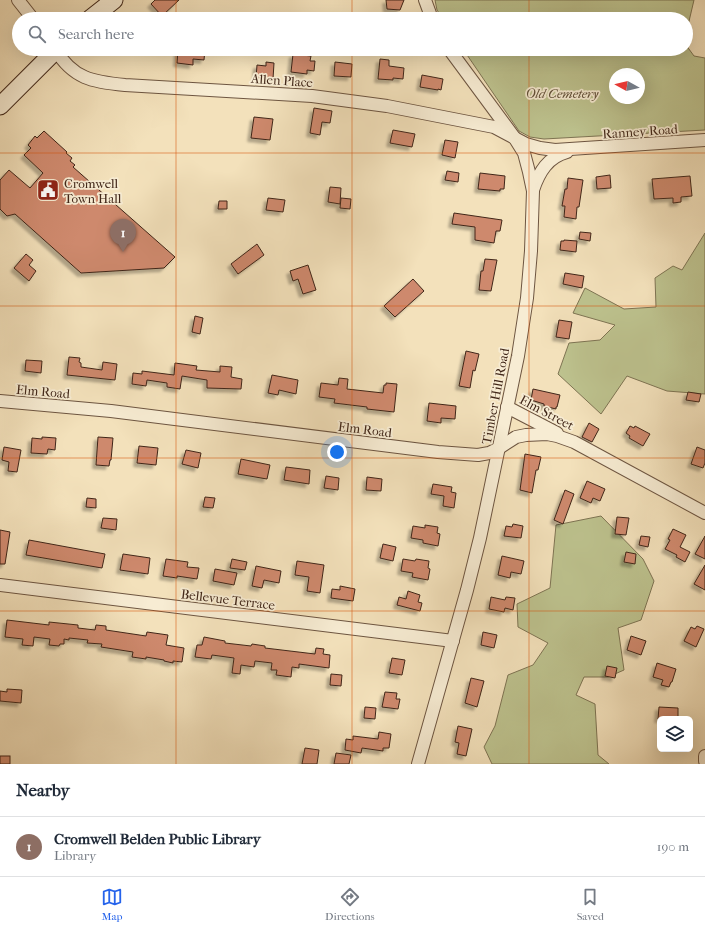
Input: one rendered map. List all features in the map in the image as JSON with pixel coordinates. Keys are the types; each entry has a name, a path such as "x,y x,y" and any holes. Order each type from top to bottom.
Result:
{"main road":[{"path":"99,12 114,0"},
{"path":"0,106 49,56"}],"street":[{"path":"18,0 27,12"},
{"path":"425,0 429,12"},
{"name":"Allen Place","path":"60,56 65,63 71,68 88,79 99,82 312,96 346,100 473,122 494,127 514,137"},
{"name":"Timber Hill Road","path":"418,764 467,590 480,538 518,356 527,298 531,251 533,191 524,153 514,137 454,56"},
{"name":"Ranney Road","path":"514,137 526,144 555,150 705,140"},
{"name":"Ranney Road","path":"533,191 537,178 550,160 560,154 578,149"},
{"name":"Elm Road","path":"0,401 118,411 438,452 478,455 489,453 516,437 536,434 557,436 574,442 705,513"},
{"name":"Elm Street","path":"508,407 574,442"},
{"name":"Bellevue Terrace","path":"0,585 453,641"},
{"path":"705,756 705,761"}],"green space":[{"path":"435,0 694,0 691,12 438,12"},
{"name":"Old Cemetery","path":"693,55 705,58 705,130 544,139 530,137 519,131 468,56 693,56"},
{"path":"705,233 705,394 667,391 627,376 601,414 558,374 569,343 600,340 615,325 573,313 585,288 624,309 656,307 655,278 673,266 682,270"},
{"path":"601,516 643,559 654,581 641,620 618,628 624,670 608,677 584,677 576,695 595,704 598,755 609,764 492,764 484,747 495,726 508,675 533,665 548,643 518,627 517,604 550,588 556,525"}],"building":[{"path":"155,0 179,0 166,12 158,12 151,4"},
{"path":"386,0 404,0 400,10 387,9"},
{"path":"178,56 204,56 204,60 193,59 193,65 177,63"},
{"path":"293,56 311,56 310,61 315,61 314,71 307,70 307,74 291,72"},
{"path":"380,59 389,60 389,66 404,68 403,79 378,79"},
{"path":"266,62 274,63 273,79 256,78 257,65 266,66"},
{"path":"335,62 352,64 351,77 334,76"},
{"path":"422,75 443,79 441,90 420,87"},
{"path":"314,108 332,111 330,123 322,122 320,135 310,133"},
{"path":"254,117 273,119 270,140 251,138"},
{"path":"393,130 415,134 412,147 390,143"},
{"path":"44,131 72,158 70,161 75,165 73,167 175,257 164,268 81,273 15,214 7,216 0,209 0,180 9,170 30,188 43,173 24,155 31,148 28,145 35,136 37,138"},
{"path":"445,140 458,142 455,158 442,155"},
{"path":"447,171 459,173 458,182 445,180"},
{"path":"480,173 505,176 504,189 500,189 500,191 478,189"},
{"path":"610,175 611,188 597,189 596,177"},
{"path":"690,176 692,196 681,197 681,202 673,203 673,198 654,199 652,179"},
{"path":"568,178 583,180 576,219 564,217 565,206 562,206 565,189 567,189"},
{"path":"330,187 341,188 340,204 328,202"},
{"path":"268,198 285,200 283,212 266,210"},
{"path":"341,198 351,199 350,209 340,208"},
{"path":"219,201 227,201 227,209 218,209"},
{"path":"454,213 502,220 500,231 496,231 494,243 475,240 475,227 452,224"},
{"path":"580,232 591,233 590,241 579,239"},
{"path":"561,241 577,241 576,252 560,250"},
{"path":"257,244 264,255 238,274 231,264"},
{"path":"26,254 33,260 29,265 36,271 29,281 14,268"},
{"path":"485,259 497,260 491,291 479,290 481,271 483,271"},
{"path":"308,265 316,290 303,294 298,279 293,281 290,271"},
{"path":"565,273 584,276 582,288 563,284"},
{"path":"413,279 424,291 395,317 384,306"},
{"path":"195,316 203,318 200,334 192,332"},
{"path":"559,320 572,322 569,339 556,337"},
{"path":"466,351 479,354 475,371 473,370 470,388 459,386"},
{"path":"69,357 80,358 79,362 81,363 81,367 102,370 103,362 117,364 115,380 67,375"},
{"path":"26,360 42,361 41,373 25,371"},
{"path":"175,363 197,366 196,370 220,372 220,366 232,367 231,377 242,379 241,389 207,388 207,380 182,376 180,389 167,387 167,383 147,380 146,386 132,384 133,373 142,374 142,371 174,375"},
{"path":"272,375 298,380 296,394 279,390 278,395 268,393"},
{"path":"339,378 348,379 347,389 383,393 384,385 386,385 386,383 397,384 394,412 334,403 335,399 319,397 321,383 338,385"},
{"path":"533,389 560,395 556,409 544,406 544,404 531,400"},
{"path":"688,392 701,394 699,402 686,400"},
{"path":"429,403 456,406 455,419 441,418 441,423 427,421"},
{"path":"589,423 599,429 592,442 582,437"},
{"path":"630,426 634,428 635,426 650,434 643,446 629,438 630,436 626,433"},
{"path":"42,437 56,438 55,450 48,449 47,454 31,453 32,438 42,439"},
{"path":"98,437 113,438 109,466 96,465"},
{"path":"139,446 158,448 156,465 137,463"},
{"path":"4,447 21,450 17,472 8,471 9,462 2,460"},
{"path":"697,447 705,450 705,463 703,468 691,464"},
{"path":"186,450 201,453 198,468 182,464"},
{"path":"525,454 541,457 538,470 536,470 532,493 520,490"},
{"path":"241,459 270,465 267,479 238,474"},
{"path":"286,467 310,470 309,484 284,480"},
{"path":"326,476 339,478 338,490 324,488"},
{"path":"367,477 382,479 381,491 366,490"},
{"path":"587,481 605,489 600,501 593,498 591,503 580,498"},
{"path":"433,484 452,487 451,492 456,493 454,508 443,506 444,496 431,494"},
{"path":"565,490 574,494 563,524 554,520"},
{"path":"205,497 215,498 213,508 203,507"},
{"path":"87,498 96,499 96,508 86,507"},
{"path":"617,517 629,518 626,535 615,534"},
{"path":"103,518 117,519 116,530 101,528"},
{"path":"513,524 523,526 521,538 504,536 506,526 512,527"},
{"path":"425,525 438,527 437,533 440,534 438,546 423,543 423,540 411,538 413,526 425,528"},
{"path":"673,529 686,535 680,547 690,552 685,562 676,557 677,555 665,549 670,540 668,539"},
{"path":"0,530 10,532 5,564 0,564"},
{"path":"641,536 650,537 648,547 639,545"},
{"path":"705,536 705,559 695,554"},
{"path":"29,540 105,554 102,568 26,555"},
{"path":"383,544 396,547 393,561 380,558"},
{"path":"626,552 636,554 635,564 624,562"},
{"path":"123,554 150,558 148,574 120,570"},
{"path":"502,556 524,561 521,574 511,572 510,578 498,575"},
{"path":"166,559 188,562 187,567 199,568 197,579 177,576 177,578 163,576"},
{"path":"232,559 247,562 245,570 230,568"},
{"path":"403,559 429,561 428,568 430,569 428,580 412,577 413,573 401,571"},
{"path":"297,561 324,565 320,593 307,591 309,577 295,575"},
{"path":"705,565 705,590 694,584"},
{"path":"256,566 281,571 279,583 264,580 262,588 252,586"},
{"path":"215,569 237,573 234,585 213,581"},
{"path":"340,586 355,589 353,601 331,598 332,589 340,590"},
{"path":"408,591 420,595 418,602 422,603 420,611 397,605 399,597 406,599"},
{"path":"491,597 505,600 506,597 515,598 513,610 505,608 504,612 489,609"},
{"path":"7,620 49,625 49,622 78,625 78,628 95,630 96,625 106,626 106,630 146,636 147,632 168,635 166,645 184,648 182,662 173,661 173,663 146,657 146,659 132,657 133,652 101,647 102,644 87,643 88,640 69,638 69,640 64,639 64,644 60,644 59,646 49,645 50,639 34,637 33,646 22,645 23,639 5,637"},
{"path":"697,626 704,629 696,647 684,641 691,627 695,629"},
{"path":"483,632 497,635 494,648 481,645"},
{"path":"631,636 646,641 641,655 627,650"},
{"path":"204,637 225,641 225,643 251,646 252,644 265,646 265,648 315,654 316,648 324,649 323,654 330,655 329,668 299,664 299,668 292,667 291,677 276,675 277,670 271,670 272,663 255,661 254,667 241,665 240,674 232,673 234,658 212,655 211,659 195,657 197,645 202,645"},
{"path":"392,658 405,660 402,675 389,673"},
{"path":"657,663 676,669 669,687 661,685 663,680 653,677"},
{"path":"607,666 617,668 615,678 605,676"},
{"path":"331,674 342,675 341,686 330,685"},
{"path":"471,678 484,681 477,707 465,703"},
{"path":"7,689 22,690 21,703 0,701 0,691 7,692"},
{"path":"385,692 397,693 396,699 400,699 398,709 382,707"},
{"path":"365,707 376,708 375,719 364,718"},
{"path":"659,707 678,708 678,716 658,716"},
{"path":"458,726 472,729 466,756 457,754 459,743 455,742"},
{"path":"379,732 391,734 389,748 383,748 383,751 362,748 361,753 345,750 346,739 353,740 353,736 378,739"},
{"path":"305,748 319,750 317,764 302,764"},
{"path":"336,753 351,755 349,764 334,764"},
{"path":"0,756 10,756 10,764 0,764"}],"place":[{"name":"Cromwell Town Hall","path":"48,190"},
{"name":"Cromwell Belden Public Library","path":"123,252"}]}
